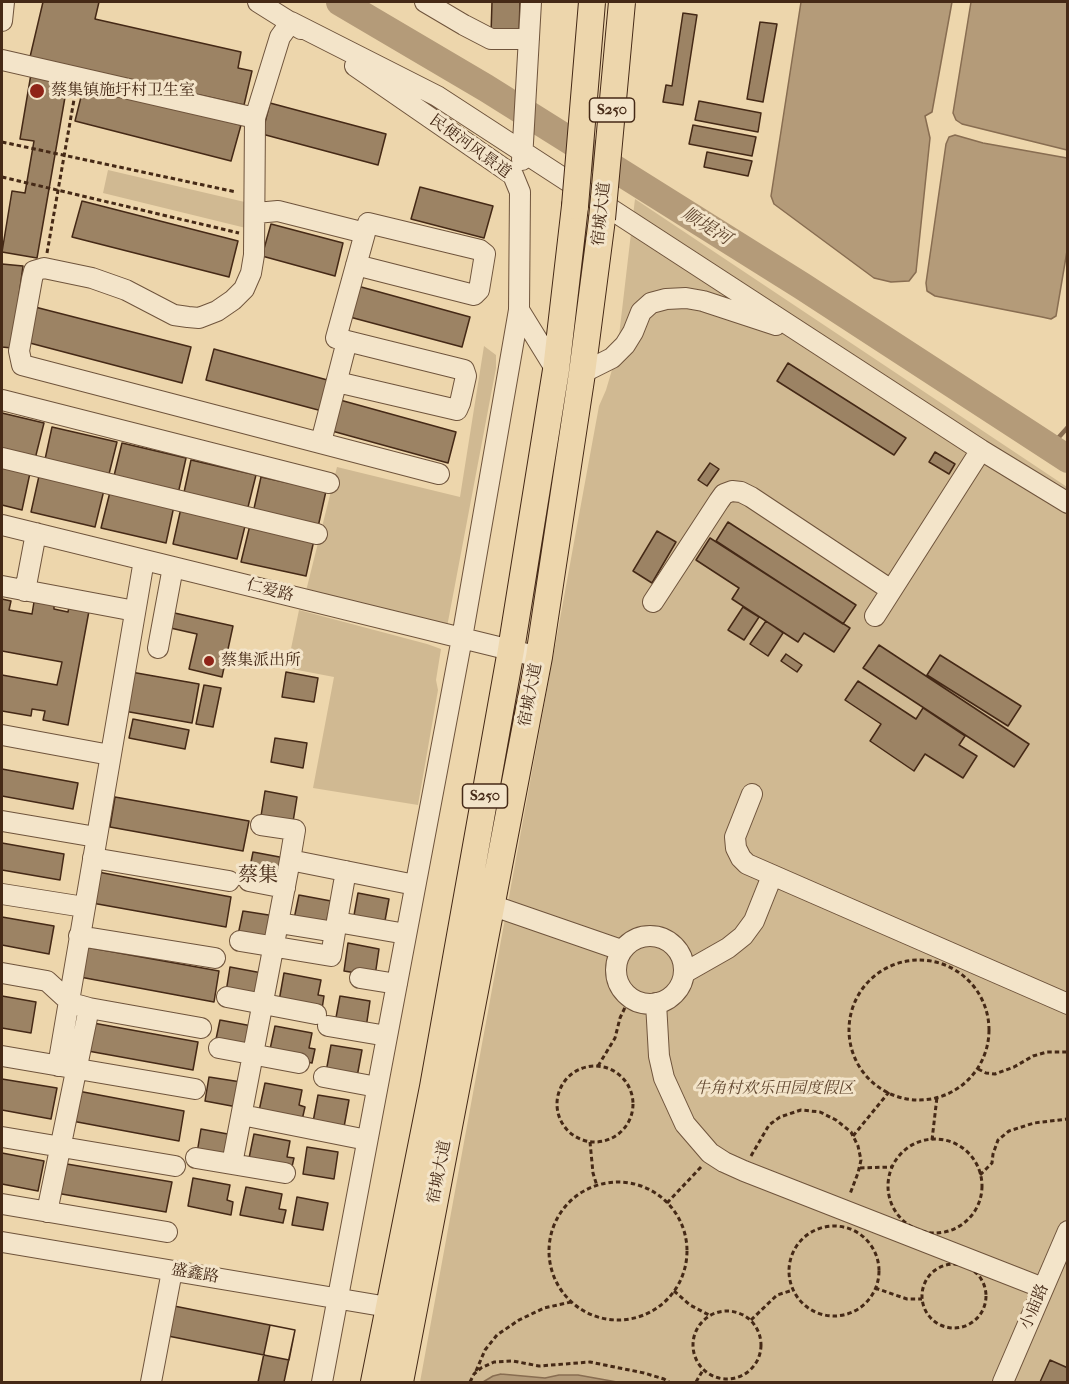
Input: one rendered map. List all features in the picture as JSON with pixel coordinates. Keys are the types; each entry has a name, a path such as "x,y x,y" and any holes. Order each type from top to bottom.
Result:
{"main road":[{"name":"宿城大道","path":"374,1383 434,1087 511,650 556,370 575,206 592,2"},
{"name":"宿城大道","path":"400,1383 539,657 582,374 602,219 622,2"}],"street":[{"path":"2,21 4,2"},
{"name":"民便河风景道","path":"258,2 291,22 513,175 520,192 519,310 462,638 322,1383"},
{"path":"424,2 491,39 529,46"},
{"path":"520,192 531,2"},
{"path":"440,474 22,365 19,351 34,271 44,268 92,278 126,290 174,315 199,318 233,300 244,289 251,273 255,237 255,118 280,37 291,22 437,96 981,450 1068,503"},
{"path":"2,60 255,118"},
{"path":"256,204 365,233"},
{"path":"337,382 457,410 466,376 464,370 336,338 356,265 368,223 480,250 485,254 479,290 474,295 356,265"},
{"path":"582,374 612,358 625,345 641,312 651,303 666,299 686,298 703,301 802,333"},
{"path":"519,310 556,370"},
{"path":"321,442 347,341"},
{"path":"2,400 329,483"},
{"path":"875,616 981,450"},
{"path":"2,458 317,534"},
{"path":"653,602 718,501 724,494 732,491 751,497 891,590"},
{"name":"仁爱路","path":"2,525 539,657"},
{"path":"25,591 36,533"},
{"path":"47,1212 60,1147 67,1067 68,1001 144,560"},
{"path":"158,648 173,567"},
{"path":"2,586 135,611"},
{"path":"2,735 110,755"},
{"path":"752,794 735,837 736,848 747,864 1068,1004"},
{"path":"2,821 96,837"},
{"path":"232,1164 275,946 295,830 261,825"},
{"path":"93,858 285,888"},
{"path":"290,860 416,885"},
{"path":"240,941 331,956 346,871"},
{"path":"684,973 728,948 743,936 754,921 772,876"},
{"path":"2,894 84,907"},
{"path":"491,905 621,950"},
{"path":"279,922 406,934"},
{"path":"651,935 672,943 679,951 684,973 675,993 666,1000 656,1004 644,1004 624,993 615,972 621,950 629,942 651,935"},
{"path":"79,936 215,958"},
{"path":"2,973 47,981 68,1001 89,1008 201,1028"},
{"path":"360,978 397,984"},
{"path":"227,997 387,1036"},
{"path":"656,1004 659,1056 664,1078 685,1124 698,1142 710,1153 744,1171 1043,1288"},
{"path":"67,1067 89,1008"},
{"path":"219,1048 299,1064"},
{"path":"2,1056 195,1089"},
{"path":"324,1077 377,1087"},
{"path":"242,1115 367,1140"},
{"path":"2,1137 175,1166"},
{"path":"196,1158 285,1173"},
{"path":"2,1204 167,1232"},
{"name":"小庙路","path":"1003,1383 1068,1231"},
{"name":"盛鑫路","path":"2,1242 388,1307"},
{"path":"151,1383 172,1270"}],"path":[{"path":"44,268 77,77"},
{"path":"2,142 64,154 256,204"},
{"path":"2,177 255,237"},
{"path":"912,960 935,962 956,970 973,984 985,1004 990,1026 987,1048 978,1069 961,1086 937,1097 917,1100 894,1095 874,1083 858,1065 850,1043 850,1019 857,997 871,978 890,966 912,960"},
{"path":"598,1066 615,1038 620,1018 630,997"},
{"path":"978,1069 995,1074 1014,1068 1033,1056 1047,1052 1068,1052"},
{"path":"598,1066 620,1075 628,1084 633,1095 634,1107 631,1119 615,1137 604,1142 590,1142 578,1138 567,1130 560,1119 557,1107 558,1093 564,1082 574,1073 586,1067 598,1066"},
{"path":"853,1136 889,1092"},
{"path":"932,1140 937,1097"},
{"path":"744,1171 769,1125 780,1117 801,1110 820,1112 837,1120 851,1132 858,1146 861,1160 843,1210"},
{"path":"980,1175 992,1163 998,1140 1009,1131 1034,1123 1068,1119"},
{"path":"932,1140 943,1140 958,1145 970,1155 979,1168 982,1184 981,1199 974,1213 963,1224 949,1231 934,1234 919,1231 905,1223 895,1212 889,1198 888,1182 891,1167 900,1154 913,1145 932,1140"},
{"path":"590,1142 593,1173 597,1186"},
{"path":"667,1203 702,1166 710,1153"},
{"path":"859,1168 891,1167"},
{"path":"611,1182 634,1183 655,1193 672,1208 683,1228 687,1251 683,1274 674,1291 655,1309 635,1318 612,1320 590,1314 571,1302 557,1284 549,1263 549,1240 556,1219 570,1200 589,1188 597,1186 611,1182"},
{"path":"834,1225 850,1228 863,1236 873,1248 879,1262 879,1278 875,1288 864,1305 850,1313 835,1316 819,1314 807,1308 793,1290 788,1271 790,1257 796,1244 806,1234 819,1227 834,1225"},
{"path":"953,1264 964,1265 974,1271 986,1289 983,1311 967,1326 956,1329 937,1324 924,1309 922,1299 922,1289 933,1272 942,1266 953,1264"},
{"path":"875,1288 907,1299 922,1299"},
{"path":"751,1320 777,1295 793,1290"},
{"path":"674,1291 690,1305 709,1316"},
{"path":"470,1383 485,1350 497,1335 519,1320 544,1308 571,1302"},
{"path":"720,1311 742,1314 751,1320 761,1340 757,1362 750,1371 740,1377 729,1379 718,1378 703,1370 694,1356 692,1344 694,1333 700,1323 720,1311"},
{"path":"474,1374 494,1362 513,1361 539,1366 590,1362 644,1373 664,1379 669,1383"},
{"path":"696,1383 703,1370"}],"green space":[{"path":"108,170 249,203 250,229 103,193"},
{"name":"牛角村欢乐田园度假区","path":"635,199 1067,487 1067,1382 420,1382 599,406 617,353"},
{"path":"484,346 496,355 496,368 447,627 306,591 337,467 460,497"},
{"path":"299,610 441,649 436,680 438,690 418,805 313,788 334,677 287,668"}],"shaded area":[{"path":"801,2 952,2 932,112 925,116 930,138 916,272 909,281 891,282 874,278 774,204 771,196"},
{"path":"971,2 1067,2 1067,150 962,124 956,120 953,113"},
{"path":"955,135 983,143 1067,158 1067,251 1056,316 1051,319 935,296 927,291 926,283 946,144 949,137"},
{"path":"501,1374 545,1378 578,1375 617,1382 483,1382"}],"building":[{"path":"43,2 99,2 95,19 241,52 238,68 252,71 244,105 30,57"},
{"path":"492,2 520,2 519,35 491,34"},
{"path":"683,13 697,15 683,105 663,102 666,85 672,86"},
{"path":"760,22 777,24 763,102 747,99"},
{"path":"31,74 68,80 37,258 2,252 12,191 25,193 34,141 20,139"},
{"path":"84,85 241,125 231,161 75,121"},
{"path":"699,101 761,113 758,132 695,120"},
{"path":"270,103 386,134 378,165 262,134"},
{"path":"693,125 756,137 752,156 689,144"},
{"path":"707,152 752,161 748,176 704,167"},
{"path":"420,187 493,206 484,238 411,219"},
{"path":"82,201 238,241 229,277 72,237"},
{"path":"271,224 343,243 335,276 262,256"},
{"path":"2,264 23,266 12,348 2,347"},
{"path":"354,285 470,317 462,347 346,316"},
{"path":"35,307 191,347 182,383 26,342"},
{"path":"214,349 331,381 322,411 206,380"},
{"path":"788,363 906,438 894,455 777,381"},
{"path":"340,400 456,432 448,463 332,431"},
{"path":"2,413 44,423 35,459 2,451"},
{"path":"52,427 117,442 108,478 44,464"},
{"path":"122,443 186,458 178,494 113,480"},
{"path":"935,452 955,464 949,474 929,462"},
{"path":"191,460 256,475 247,511 183,497"},
{"path":"710,463 719,469 707,486 698,480"},
{"path":"2,467 30,473 22,510 2,505"},
{"path":"39,476 104,490 95,527 31,512"},
{"path":"261,477 326,491 318,527 253,513"},
{"path":"110,492 174,506 166,543 101,528"},
{"path":"181,508 246,522 237,559 173,544"},
{"path":"728,522 856,605 843,624 716,541"},
{"path":"250,525 314,540 306,576 241,562"},
{"path":"657,531 676,542 652,583 633,571"},
{"path":"710,538 850,628 834,652 804,633 798,642 732,599 739,588 696,560"},
{"path":"2,599 11,601 9,610 32,614 34,602 54,605 54,609 68,612 69,607 89,611 68,725 43,720 45,711 32,709 31,716 2,711 2,675 57,685 62,662 2,651"},
{"path":"743,607 759,617 744,640 728,630"},
{"path":"170,612 233,626 222,677 189,669 197,634 166,627"},
{"path":"766,621 783,633 768,656 750,644"},
{"path":"879,645 1029,744 1014,767 863,668"},
{"path":"786,654 802,665 797,672 781,661"},
{"path":"940,655 1021,706 1008,726 927,675"},
{"path":"131,672 199,684 192,723 124,711"},
{"path":"286,672 318,678 314,702 282,697"},
{"path":"858,681 916,719 923,708 965,736 959,745 977,756 963,778 925,754 914,771 870,741 881,724 845,700"},
{"path":"204,685 221,688 213,727 196,724"},
{"path":"133,719 189,730 185,749 129,738"},
{"path":"275,738 307,743 303,768 271,762"},
{"path":"2,769 78,783 73,809 2,796"},
{"path":"265,791 297,797 293,822 261,816"},
{"path":"115,797 249,821 243,851 110,827"},
{"path":"2,843 64,854 60,880 2,870"},
{"path":"253,852 285,858 281,882 248,877"},
{"path":"98,872 231,897 226,927 92,903"},
{"path":"358,893 389,899 384,926 353,921"},
{"path":"299,895 331,901 326,925 294,919"},
{"path":"243,911 275,916 270,941 238,935"},
{"path":"2,917 54,926 49,954 2,945"},
{"path":"348,943 379,949 375,976 344,971"},
{"path":"86,947 219,971 214,1002 80,977"},
{"path":"230,967 262,973 258,997 226,992"},
{"path":"284,973 321,980 318,995 324,996 322,1009 279,1001"},
{"path":"2,996 36,1002 31,1033 2,1028"},
{"path":"340,996 370,1001 366,1028 335,1023"},
{"path":"220,1020 252,1026 247,1050 215,1044"},
{"path":"93,1023 198,1042 193,1070 88,1051"},
{"path":"275,1026 312,1033 309,1048 315,1049 312,1063 269,1054"},
{"path":"331,1045 362,1050 357,1077 326,1072"},
{"path":"209,1077 241,1082 237,1107 205,1101"},
{"path":"2,1079 57,1088 51,1119 2,1110"},
{"path":"265,1083 302,1090 299,1105 305,1107 302,1120 259,1111"},
{"path":"78,1091 184,1111 179,1141 72,1121"},
{"path":"318,1095 349,1100 344,1127 313,1122"},
{"path":"201,1129 233,1135 229,1159 197,1153"},
{"path":"254,1134 290,1141 287,1157 294,1158 291,1171 248,1163"},
{"path":"307,1147 338,1152 334,1179 303,1174"},
{"path":"2,1153 44,1161 38,1191 2,1184"},
{"path":"61,1163 172,1182 166,1212 56,1193"},
{"path":"193,1178 230,1185 227,1200 233,1202 231,1215 188,1206"},
{"path":"246,1187 282,1194 279,1209 286,1210 283,1223 240,1215"},
{"path":"297,1197 328,1203 323,1230 292,1225"},
{"path":"174,1306 295,1330 289,1360 168,1336"},
{"path":"270,1325 295,1330 284,1382 258,1382"},
{"path":"1050,1360 1068,1368 1068,1382 1040,1382"}],"waterway":[{"name":"顺堤河","path":"340,2 486,88 802,286 1068,459"},
{"path":"1050,447 1068,427"}],"place":[{"name":"蔡集镇施圩村卫生室","path":"37,91"},
{"name":"蔡集派出所","path":"209,661"}],"district":[{"name":"蔡集","path":"258,876"}]}
